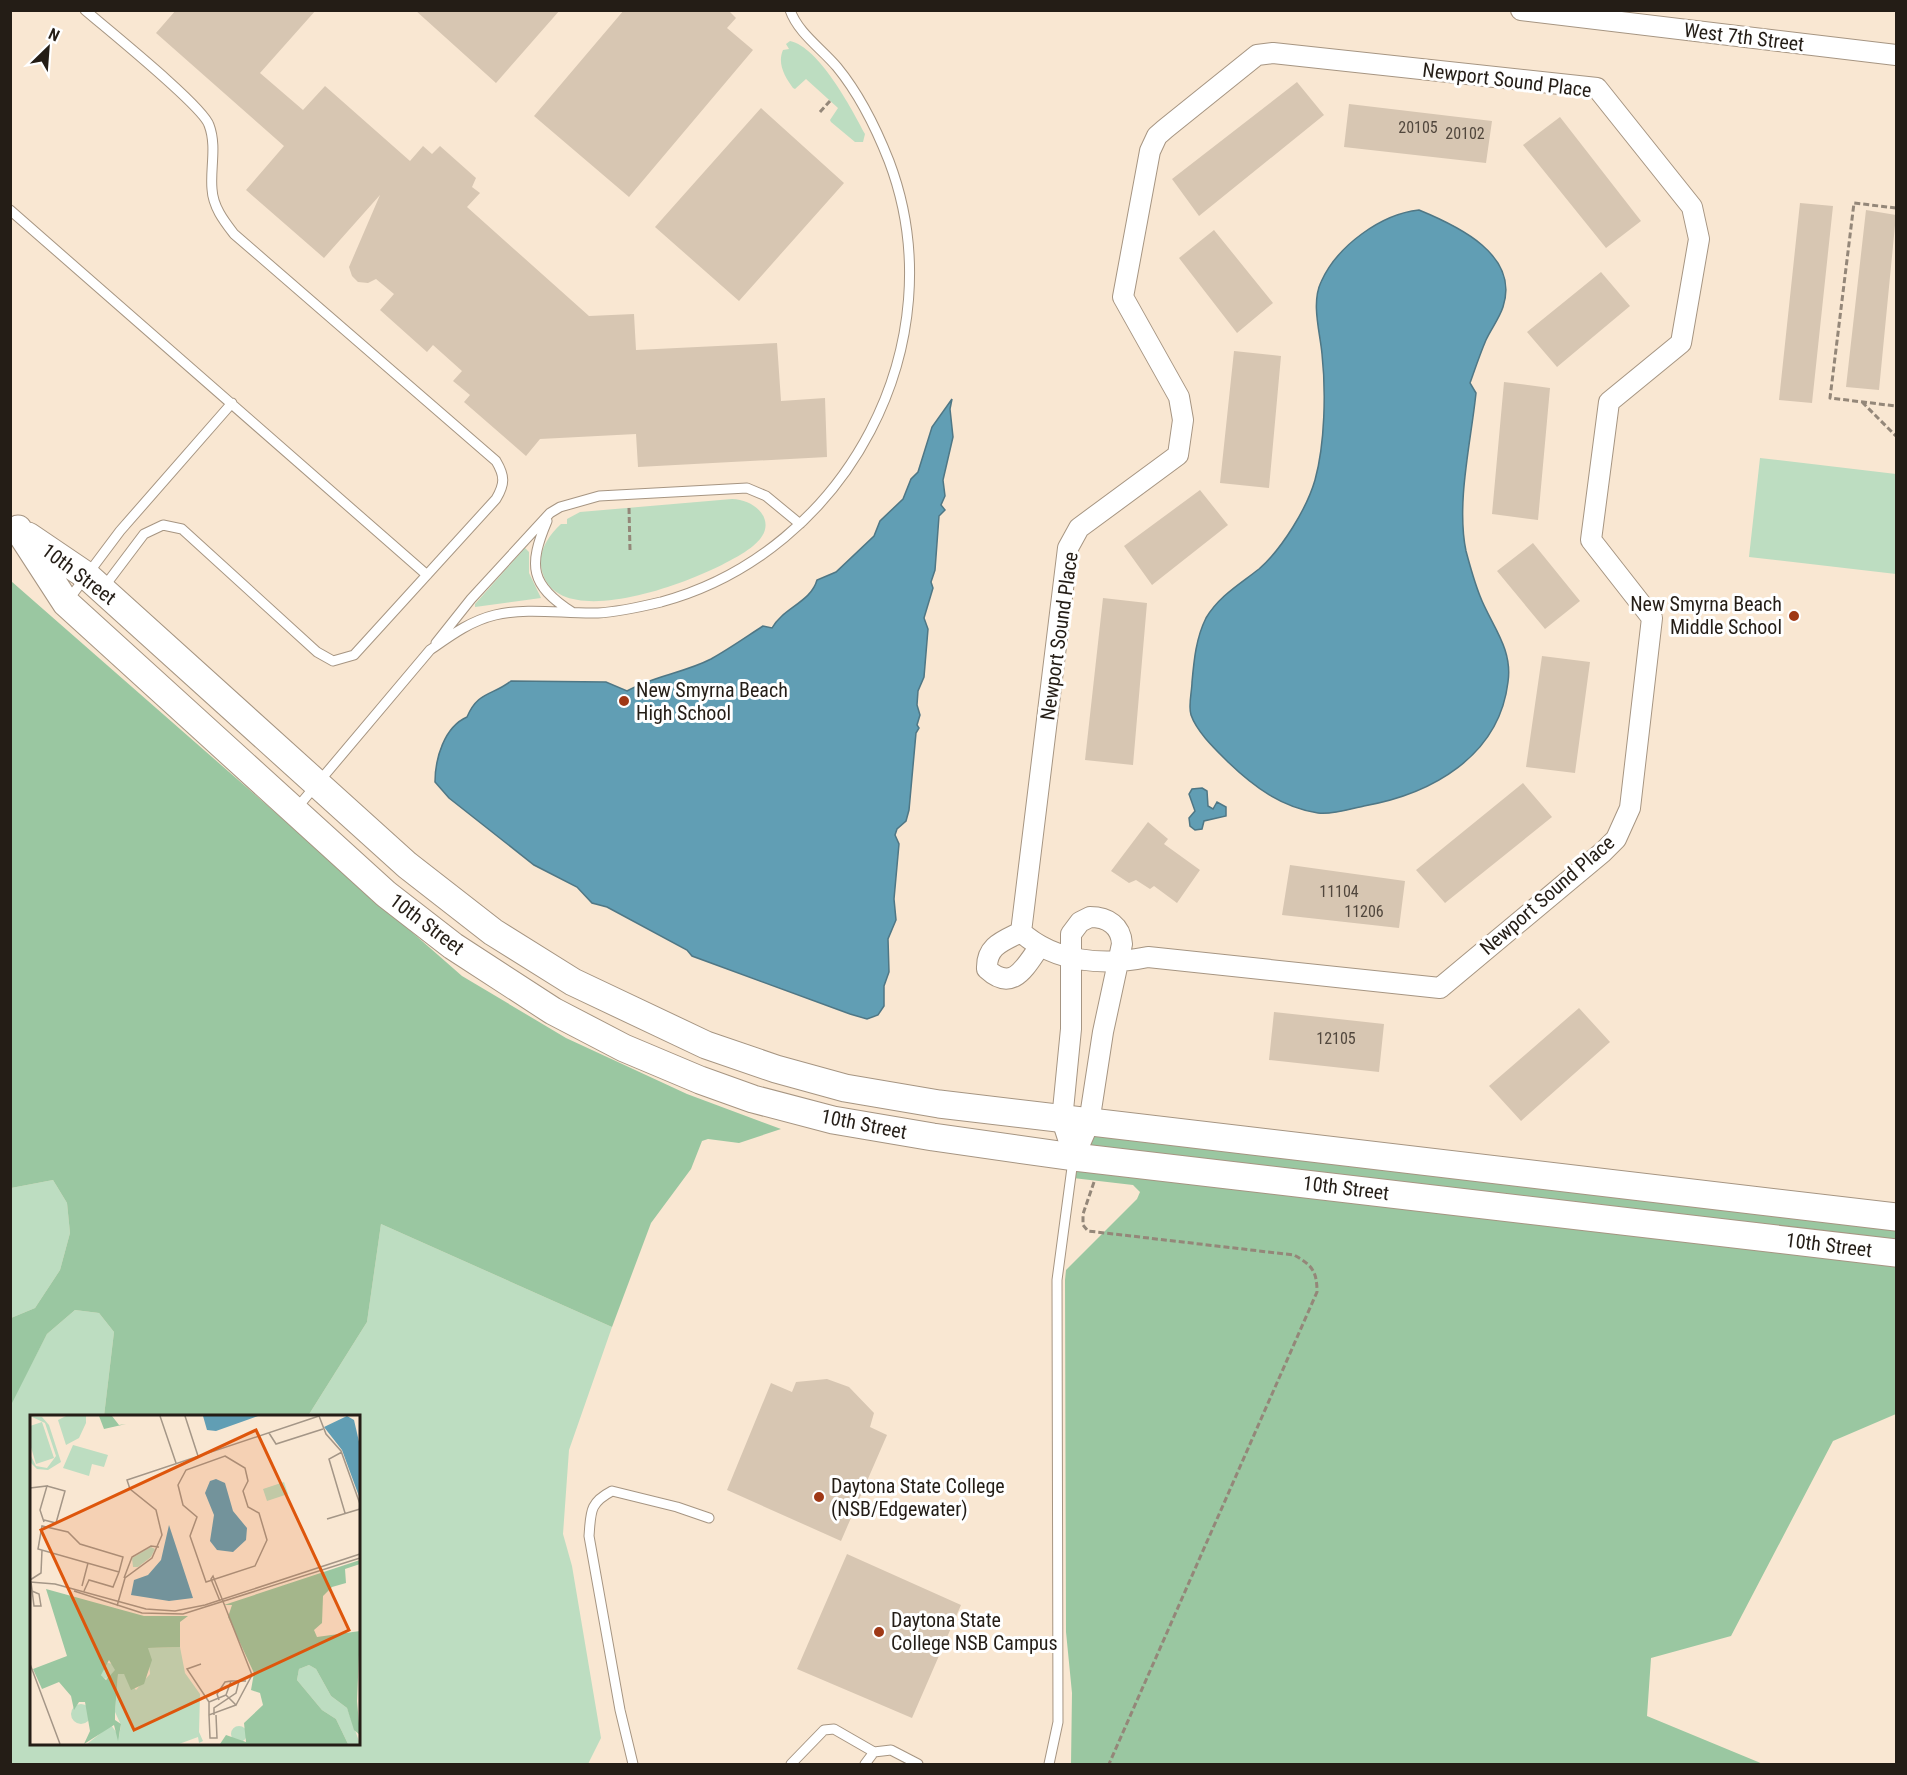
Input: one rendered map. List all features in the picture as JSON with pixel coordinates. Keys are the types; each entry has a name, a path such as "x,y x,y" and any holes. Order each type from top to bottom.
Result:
{"street":[{"name":"West 7th Street","path":"1521,10 1896,55"},
{"name":"Newport Sound Place","path":"1265,54 1597,88 1692,207 1698,238 1681,343 1609,402 1591,540 1652,618 1630,808 1616,839 1440,988 1148,957 1119,963 1073,958 1040,946 1021,932 1068,548 1079,528 1178,455 1182,438 1183,420 1179,397 1123,297 1150,151 1157,136 1257,55 1265,54"},
{"name":"10th Street","path":"14,526 95,583 407,865 493,932 573,982 630,1011 706,1045 776,1069 845,1088 939,1104 1896,1217"},
{"name":"10th Street","path":"14,526 66,603 386,894 453,946 553,1011 624,1048 742,1095 833,1120 1074,1157 1896,1253"},
{"path":"1099,917 1119,930 1122,944 1103,1032 1089,1123 1074,1157 1062,1120 1071,1029 1073,958 1071,934 1086,919 1099,917"},
{"path":"1021,932 996,944 986,957 987,969 996,978 1010,979 1021,973 1040,946"},
{"path":"1071,1029 1103,1032"}],"lane":[{"path":"66,603 95,583 144,534 163,525 182,529 317,652 333,662 354,655 427,575 496,499 502,488 504,474 496,461 234,234 220,216 212,191 213,154 209,124 193,105 85,10"},
{"path":"430,650 464,627 493,616 523,611 621,610 663,601 697,590 740,570 774,547 800,524 845,475 862,449 885,402 899,360 907,306 909,270 905,224 898,190 877,133 851,84 801,29 790,10"},
{"path":"10,210 427,575"},
{"path":"95,583 120,531 232,403"},
{"path":"295,810 465,606 550,513 571,502 599,496 738,487 747,488 765,496 800,524"},
{"path":"550,513 538,543 535,571 544,591 573,612"},
{"path":"1049,1764 1058,1722 1057,1280 1074,1157"},
{"path":"633,1764 620,1710 589,1536 592,1507 600,1497 612,1491 677,1507 709,1518"},
{"path":"791,1764 824,1730 834,1728 874,1752 891,1750 918,1764"},
{"path":"865,1764 874,1752"}],"path":[{"path":"820,112 830,101"},
{"path":"1896,208 1854,203 1830,398 1896,406"},
{"path":"1862,402 1896,436"},
{"path":"628,507 630,550"},
{"path":"1102,1160 1083,1214 1083,1225 1088,1231 1294,1255 1310,1264 1317,1274 1317,1292 1109,1764"}],"green space":[{"path":"790,41 812,55 834,80 865,134 863,142 855,142 831,122 838,108 806,79 795,89 793,88 781,65 781,55 783,50 789,49 786,44"},
{"path":"1760,458 1896,474 1896,574 1749,557"},
{"path":"742,500 758,509 763,515 765,530 753,546 709,571 645,594 612,600 582,601 558,593 544,577 541,555 547,541 561,524 567,524 567,519 580,512"},
{"path":"525,548 529,552 529,573 541,598 475,607 475,604"},
{"path":"11,581 462,976 566,1038 687,1094 781,1129 739,1143 708,1139 702,1141 691,1169 651,1223 612,1327 381,1224 367,1322 309,1415 104,1415 114,1332 99,1313 75,1310 47,1334 11,1405 11,1318 35,1308 60,1270 70,1233 67,1203 53,1180 11,1188"},
{"path":"1094,1134 1896,1227 1896,1243 1088,1148"},
{"path":"1077,1169 1896,1263 1896,1414 1833,1441 1731,1636 1651,1658 1647,1716 1763,1764 1071,1764 1072,1693 1066,1632 1066,1270 1137,1199 1140,1192 1133,1185 1073,1178"},
{"path":"53,1180 67,1203 70,1233 60,1270 35,1308 11,1318 11,1188"},
{"path":"381,1224 612,1327 569,1450 563,1534 572,1566 601,1738 588,1764 11,1764 10,1405 47,1334 75,1310 99,1313 114,1332 104,1415 30,1415 30,1745 360,1745 360,1415 309,1415 367,1322"}],"water":[{"path":"1419,210 1451,225 1482,245 1503,272 1506,289 1503,307 1486,340 1470,383 1476,393 1463,493 1463,532 1466,551 1480,596 1504,647 1509,670 1508,682 1502,708 1491,731 1476,751 1458,768 1414,792 1335,812 1318,813 1280,801 1258,788 1228,762 1202,734 1191,715 1190,707 1196,649 1200,633 1211,610 1230,591 1268,561 1276,551 1300,515 1315,480 1324,417 1323,369 1316,308 1321,282 1338,256 1362,234 1390,218"},
{"path":"952,399 950,409 953,437 943,480 945,496 941,505 945,510 939,516 935,570 931,582 933,588 924,618 928,629 924,677 918,691 917,705 920,715 917,725 919,728 916,733 909,810 906,821 897,829 895,835 899,844 894,899 896,920 888,939 889,972 884,986 884,1006 878,1015 867,1019 850,1014 692,956 687,950 607,907 592,903 577,887 534,865 449,798 435,782 439,754 452,728 467,717 481,698 511,681 606,682 627,691 711,659 763,626 772,628 783,615 809,594 817,580 836,572 874,536 880,521 903,499 911,479 918,472 932,427"},
{"path":"1202,788 1207,791 1208,806 1213,809 1217,802 1226,807 1226,816 1204,821 1202,829 1195,830 1190,826 1189,818 1195,811 1189,794 1192,789"}],"building":[{"path":"176,10 316,10 260,73 303,110 325,86 410,161 423,146 432,154 440,146 476,178 472,187 480,193 467,207 589,316 634,314 636,350 777,343 781,401 825,398 827,457 638,467 636,434 540,439 526,456 464,402 470,395 453,381 462,371 433,345 427,352 380,310 394,294 376,279 368,283 358,282 352,276 349,267 380,195 324,258 246,190 284,146 156,33"},
{"path":"415,10 560,10 496,83"},
{"path":"624,10 728,10 736,18 727,28 753,50 629,197 534,116"},
{"path":"1297,82 1324,115 1199,216 1172,179"},
{"path":"1349,104 1492,121 1486,163 1344,147"},
{"path":"761,108 844,183 739,301 655,227"},
{"path":"1560,117 1641,221 1606,248 1523,145"},
{"path":"1800,203 1833,206 1812,403 1779,400"},
{"path":"1866,210 1896,215 1879,390 1846,387"},
{"path":"1214,230 1273,303 1237,333 1179,258"},
{"path":"1601,272 1630,306 1557,367 1527,332"},
{"path":"1234,351 1281,356 1269,488 1220,483"},
{"path":"1504,382 1550,388 1538,520 1492,514"},
{"path":"1200,490 1228,525 1152,585 1124,546"},
{"path":"1533,543 1580,601 1545,629 1497,571"},
{"path":"1103,598 1147,603 1133,765 1085,760"},
{"path":"1542,656 1590,662 1575,773 1526,767"},
{"path":"1523,783 1552,817 1445,903 1416,870"},
{"path":"1148,822 1168,839 1164,844 1200,870 1177,903 1154,886 1150,889 1136,880 1129,883 1111,871"},
{"path":"1290,865 1405,881 1399,928 1282,915"},
{"path":"1579,1008 1610,1042 1521,1121 1489,1086"},
{"path":"1274,1012 1384,1024 1379,1072 1269,1060"},
{"path":"827,1379 849,1387 874,1413 870,1427 887,1435 841,1541 727,1490 771,1383 792,1392 796,1382"},
{"path":"847,1554 961,1605 912,1718 797,1669"}],"place":[{"name":"New Smyrna Beach Middle School","path":"1794,616"},
{"name":"New Smyrna Beach High School","path":"624,701"},
{"name":"Daytona State College (NSB/Edgewater)","path":"819,1497"},
{"name":"Daytona State College NSB Campus","path":"879,1632"}]}
